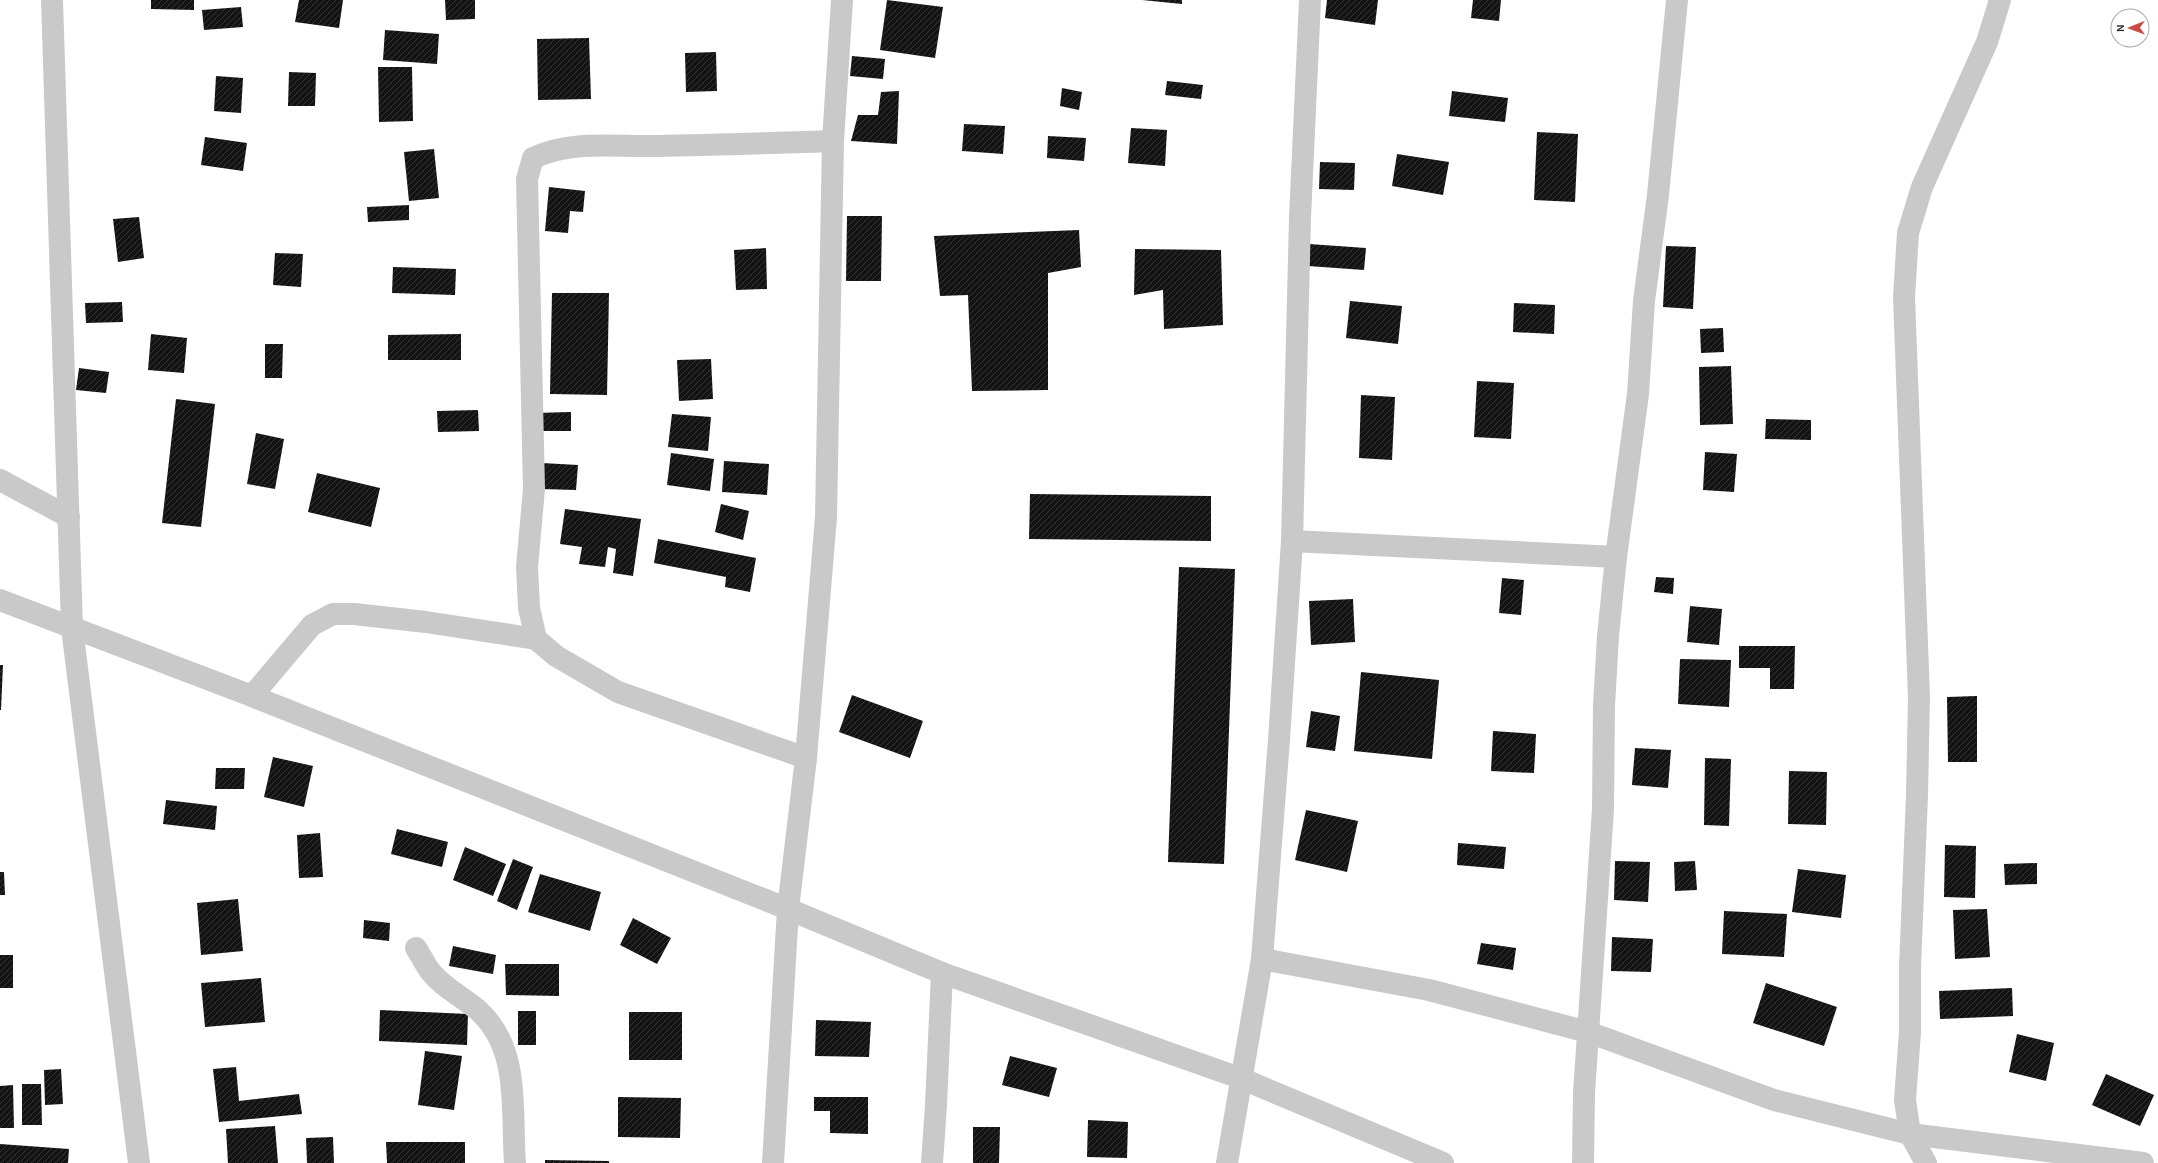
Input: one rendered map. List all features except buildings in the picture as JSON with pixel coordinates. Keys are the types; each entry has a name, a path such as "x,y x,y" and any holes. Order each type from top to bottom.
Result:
{"street":[{"path":"52,0 72,628 139,1163"},
{"path":"772,1163 788,909 806,758 826,517 834,141 842,0"},
{"path":"1227,1163 1240,1078 1262,959 1279,740 1292,541 1300,218 1310,0"},
{"path":"1583,1163 1584,1093 1603,809 1604,706 1616,557 1638,394 1644,301 1658,195 1677,0"},
{"path":"1926,1163 1910,1134 1905,1100 1910,1032 1910,967 1917,803 1919,697 1905,362 1904,297 1908,233 1922,187 1987,42 2000,0"},
{"path":"536,639 529,608 527,567 534,489 527,179 533,158 546,152 571,146 656,146 834,141"},
{"path":"0,480 69,517"},
{"path":"1292,541 1616,557"},
{"path":"0,600 252,696 788,909 942,973 1240,1078 1442,1163"},
{"path":"252,696 312,626 333,614 354,614 426,622 536,639 556,656 618,692 806,758"},
{"path":"416,948 431,972 481,1012 498,1035 509,1062 513,1098 515,1163"},
{"path":"1262,959 1429,990 1588,1032 1774,1100 1910,1134 2143,1163"},
{"path":"932,1163 942,973"}]}
